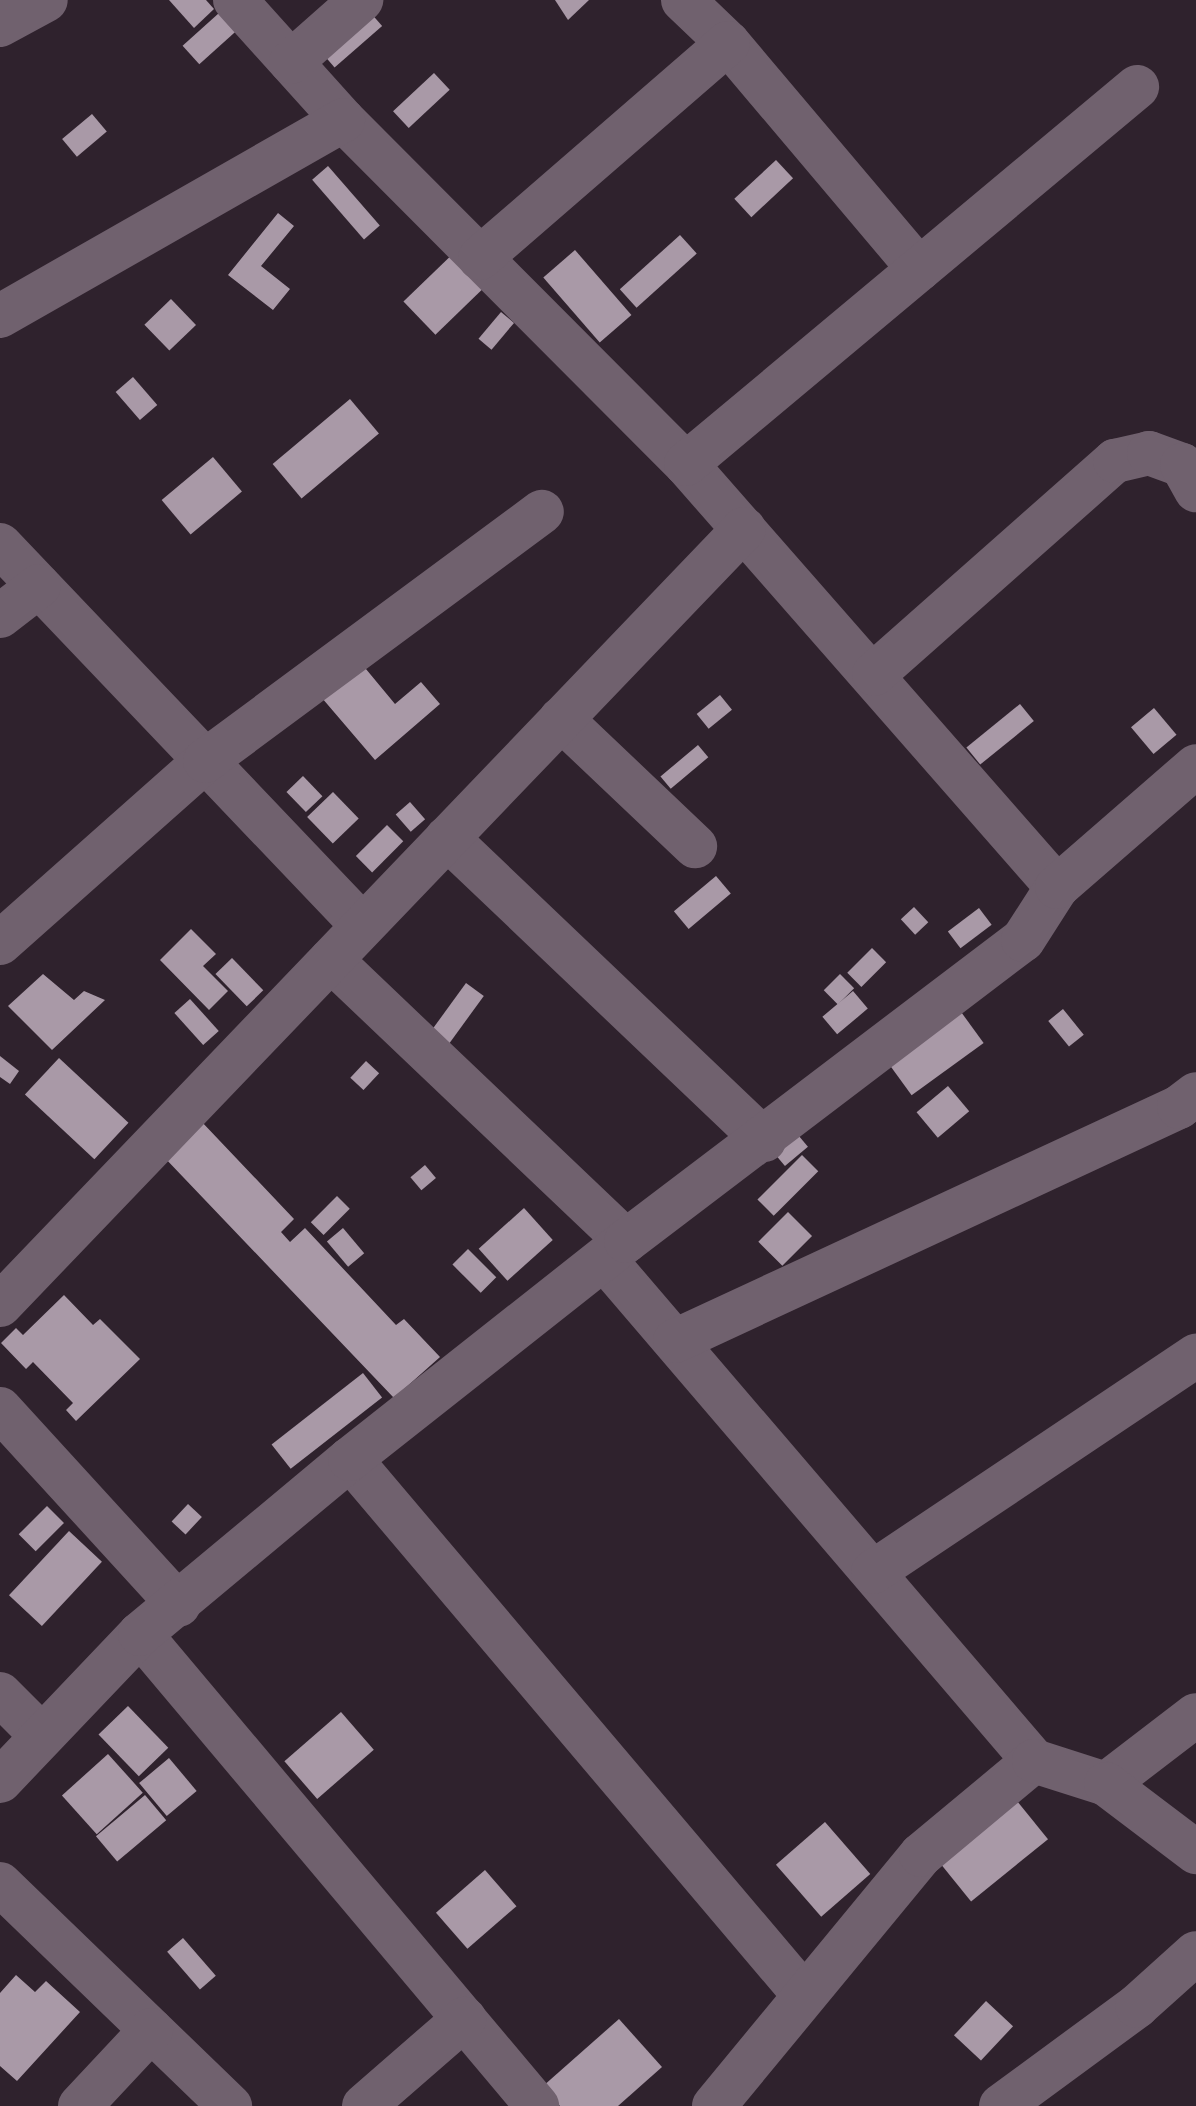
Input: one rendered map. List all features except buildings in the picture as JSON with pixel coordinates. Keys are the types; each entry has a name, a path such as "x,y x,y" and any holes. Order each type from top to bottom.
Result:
{"street":[{"path":"0,25 46,0"},
{"path":"235,0 343,120 686,464 874,674 1057,887"},
{"path":"291,62 361,0"},
{"path":"683,0 728,43 919,269"},
{"path":"480,258 728,43"},
{"path":"686,464 1137,87"},
{"path":"0,316 343,120"},
{"path":"874,674 1115,461 1149,453 1182,465 1196,490"},
{"path":"0,943 205,761 542,512"},
{"path":"0,1305 744,529"},
{"path":"0,545 362,925"},
{"path":"0,616 39,586"},
{"path":"561,719 695,846"},
{"path":"0,1781 140,1634 179,1605 350,1459 616,1250 1023,940 1057,887 1196,766"},
{"path":"447,838 764,1140"},
{"path":"331,960 616,1250 675,1341 1034,1761 1106,1784 1196,1852"},
{"path":"675,1341 1179,1107 1196,1094"},
{"path":"873,1572 1196,1356"},
{"path":"0,1409 179,1605"},
{"path":"350,1459 804,1995"},
{"path":"140,1634 537,2106"},
{"path":"0,1694 42,1736"},
{"path":"1106,1784 1196,1715"},
{"path":"714,2106 921,1855 1034,1761"},
{"path":"0,1884 230,2106"},
{"path":"1001,2106 1137,2006 1196,1953"},
{"path":"364,2106 464,2019"},
{"path":"80,2106 151,2030"}]}
